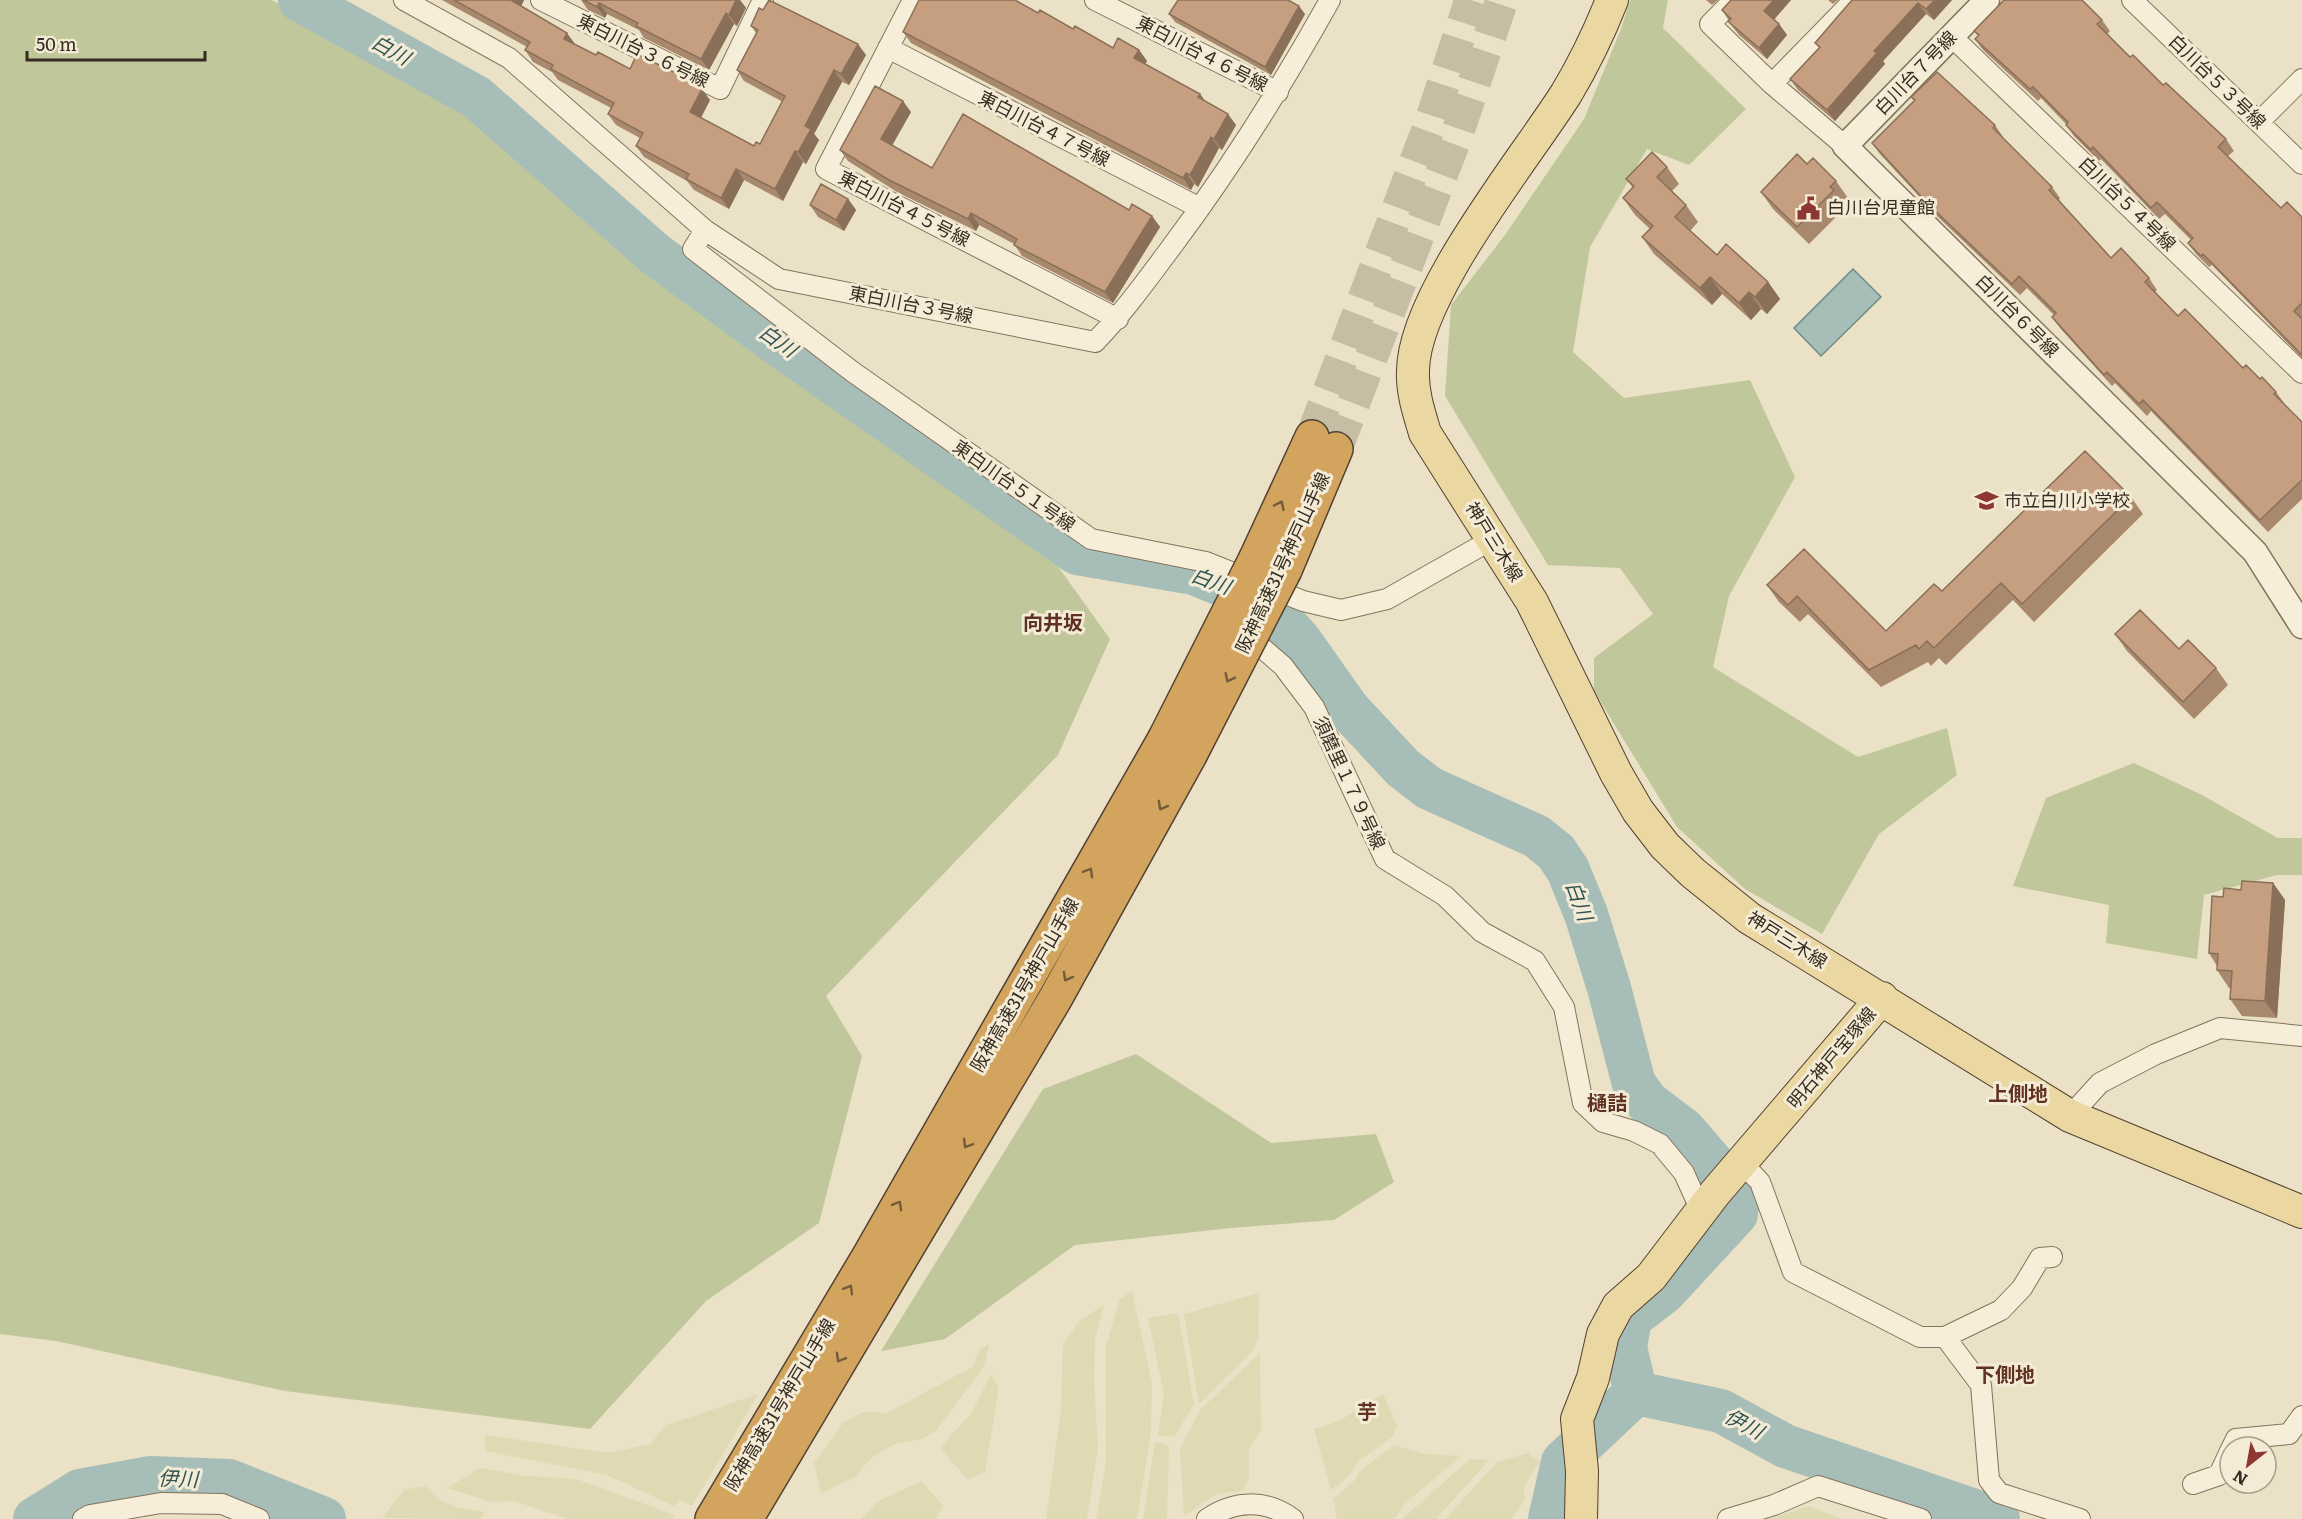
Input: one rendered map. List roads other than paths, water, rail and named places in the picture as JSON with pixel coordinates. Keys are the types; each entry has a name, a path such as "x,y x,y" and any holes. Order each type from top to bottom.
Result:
{"highway":[{"name":"阪神高速31号神戸山手線","path":"712,1519 1055,999 1177,748 1260,568 1324,443"},
{"name":"阪神高速31号神戸山手線","path":"746,1519 880,1264"}],"main road":[{"name":"神戸三木線","path":"1612,0 1597,39 1567,93 1459,255 1437,292 1419,333 1412,370 1416,402 1425,433 1532,602 1616,773 1638,811 1665,846 1693,873 1749,918 1882,999"},
{"name":"明石神戸宝塚線","path":"1581,1519 1582,1471 1577,1419 1593,1378 1602,1334 1618,1306 1651,1277 1708,1202 1743,1164 1882,999 2070,1116 2302,1212"}],"street":[{"name":"東白川台３号線","path":"404,0 509,58 705,230 779,279 1095,342 1118,319 1200,208 1278,92 1330,0"},
{"name":"東白川台３６号線","path":"541,0 720,89 764,0"},
{"name":"東白川台４５号線","path":"913,0 826,169 1118,319"},
{"name":"東白川台４６号線","path":"1095,0 1278,92"},
{"name":"白川台６号線","path":"1734,0 1710,24 1772,84 1845,146 2255,552 2302,626"},
{"path":"1772,84 1854,0"},
{"name":"白川台７号線","path":"1845,146 1987,0"},
{"name":"白川台５３号線","path":"2132,0 2302,164"},
{"name":"白川台５４号線","path":"1951,36 2302,373"},
{"name":"東白川台４７号線","path":"888,48 1200,208"},
{"path":"2259,122 2302,79"},
{"name":"東白川台５１号線","path":"705,230 693,249 853,372 1091,539 1206,562 1260,568"},
{"path":"1260,568 1303,601 1341,610 1387,599 1493,539"},
{"name":"須磨里１７９号線","path":"1260,568 1221,611 1283,666 1314,707 1384,859 1445,896 1482,933 1535,961 1564,1007 1583,1103 1603,1122 1634,1131 1660,1144 1708,1202"},
{"path":"2070,1116 2100,1083 2156,1054 2220,1028 2302,1036"},
{"path":"1743,1164 1760,1182 1793,1272 1830,1294 1920,1337 1945,1337 2001,1310 2022,1288 2040,1258 2052,1257"},
{"path":"1945,1337 1981,1385 1989,1480 1999,1493 2077,1519"},
{"path":"2278,1435 2289,1434 2302,1416"},
{"path":"2193,1484 2218,1475"},
{"path":"1728,1519 1774,1505 1818,1486 1921,1519"},
{"path":"1207,1519 1214,1514 1248,1502 1279,1509 1293,1519"},
{"path":"83,1519 90,1515 161,1503 222,1504 259,1519"}],"water":[{"path":"1853,269 1881,297 1821,356 1794,328"}],"waterway":[{"name":"白川","path":"300,0 476,97 655,254 782,347 1077,553 1194,573 1266,603 1300,641 1348,709 1403,768 1429,788 1536,836 1556,852 1568,870 1586,914 1609,988 1634,1084 1647,1102 1684,1130 1738,1193 1736,1214 1664,1292 1630,1318 1625,1348 1636,1393"},
{"name":"伊川","path":"1636,1393 1721,1411 1785,1446 1998,1519"},
{"name":"伊川","path":"1550,1519 1563,1462 1636,1393"},
{"name":"伊川","path":"35,1519 80,1491 151,1478 229,1481 324,1519"}],"tunnel":[{"path":"1312,437 1430,124 1471,0"},
{"path":"1336,449 1457,134 1502,0"}],"place":[{"name":"白川台児童館","path":"1809,208"},
{"name":"市立白川小学校","path":"1986,501"}],"district":[{"name":"向井坂","path":"1053,623"},
{"name":"上側地","path":"2018,1094"},
{"name":"樋詰","path":"1607,1103"},
{"name":"下側地","path":"2005,1375"},
{"name":"芋","path":"1367,1412"}]}
